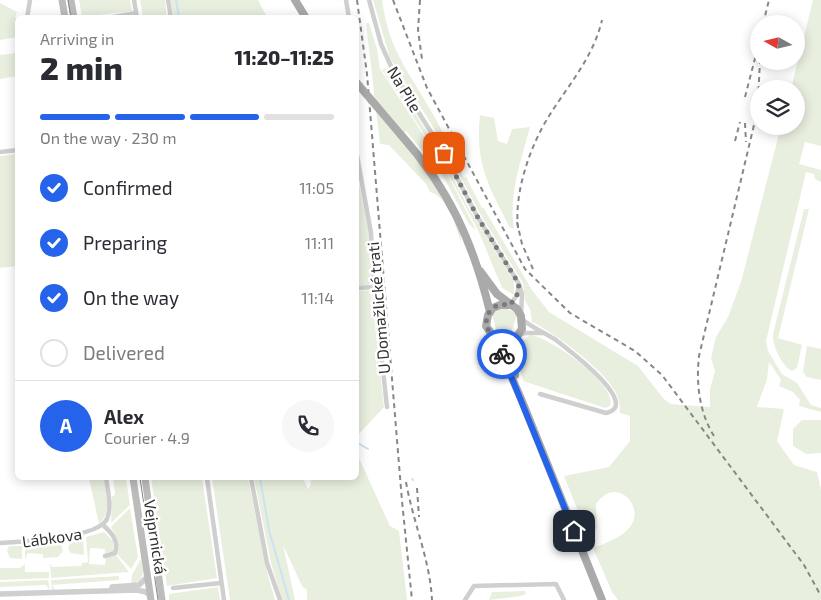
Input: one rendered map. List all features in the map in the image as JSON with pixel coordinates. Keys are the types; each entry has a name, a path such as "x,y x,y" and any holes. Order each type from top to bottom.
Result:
{"main road":[{"path":"62,0 64,15"},
{"path":"71,0 74,15"},
{"path":"295,0 304,15"},
{"path":"359,85 428,167 447,195 468,238 490,312"},
{"path":"478,267 497,294 509,305 517,309 522,318 522,329 515,337 509,355 522,400"},
{"path":"509,305 496,306 490,312 486,326 494,338 522,400 602,600"},
{"path":"494,338 502,341 515,337"},
{"name":"Vejprnická","path":"133,480 151,599"},
{"name":"Vejprnická","path":"145,480 162,600"}],"street":[{"path":"28,15 30,0"},
{"path":"134,0 136,15"},
{"path":"168,0 170,15"},
{"path":"346,0 348,15"},
{"name":"Na Pile","path":"369,0 380,44 394,73 444,153 477,216 519,284"},
{"path":"0,152 15,150"},
{"name":"U Domažlické trati","path":"359,184 371,234 374,287 387,407"},
{"path":"509,305 517,295 519,284"},
{"path":"519,284 522,294 522,318 601,378 610,388 615,407 611,412 606,413 540,394"},
{"path":"359,288 374,287"},
{"path":"515,337 525,332 544,333"},
{"name":"Lábkova","path":"0,542 66,536 92,531 103,525 107,519 110,500 106,480"},
{"path":"207,480 224,600"},
{"path":"252,480 267,563 280,600"},
{"name":"Lábkova","path":"103,525 115,538 117,546 115,553 105,556"},
{"path":"57,593 135,586 147,578 158,578"},
{"path":"173,588 222,582"},
{"path":"465,600 474,586 556,584 564,600"},
{"path":"0,594 137,590 146,592 151,599"}],"green space":[{"path":"79,0 130,0 132,11 82,15"},
{"path":"140,0 165,0 167,15 143,15"},
{"path":"170,0 258,0 266,15 174,15"},
{"path":"373,0 382,0 394,45 439,126 464,178 466,177 482,208 532,290 549,312 638,366 670,404 710,407 710,389 715,371 711,358 716,337 728,317 741,282 779,135 805,135 805,80 793,80 796,70 805,70 805,32 813,0 821,0 821,146 805,142 799,164 821,170 821,182 815,179 814,174 806,172 766,341 768,351 782,374 797,383 811,405 821,408 821,412 799,406 800,400 793,392 779,386 781,380 769,362 767,379 757,407 784,409 777,441 794,465 817,472 821,490 821,600 618,600 612,592 593,548 618,537 630,527 634,519 632,503 620,493 612,492 604,496 596,504 597,527 594,535 588,536 564,476 609,467 630,441 630,416 620,413 616,393 609,382 590,362 542,327 532,322 530,309 525,301 523,283 482,217 435,130 390,58"},
{"path":"0,3 17,12 15,15 15,37 0,40"},
{"path":"366,23 369,23 377,49 380,69 441,162 476,230 469,224 441,173 406,131 398,138 426,173 447,204 460,232 461,242 447,206 437,195 430,192 426,184 389,145 380,144"},
{"path":"15,53 15,76 0,79 0,55"},
{"path":"387,68 442,156 468,207 514,281 514,295 502,288 478,230 441,160 382,70"},
{"path":"480,115 494,118 498,141 507,144 512,129 530,127 514,190 514,228 510,228 495,199 481,161 479,147"},
{"path":"15,154 15,266 0,268 0,156"},
{"path":"359,184 369,233 371,283 359,285"},
{"path":"804,209 809,209 778,338 802,345 797,368 792,371 788,369 778,355 773,334"},
{"path":"371,290 384,407 359,434 359,291"},
{"path":"501,309 508,309 517,314 510,337 498,336 492,314"},
{"path":"530,335 552,344 580,363 604,386 610,397 610,406 605,408 523,381 515,349"},
{"path":"807,346 821,349 821,380 807,377 803,372"},
{"path":"802,420 821,420 821,453 806,454 793,446 793,429"},
{"path":"359,458 390,526 399,531 407,600 307,600 307,590 302,586 283,545 295,600 282,600 271,563 254,480 304,480 308,489 311,484 310,480 359,480"},
{"path":"89,480 104,480 107,508 106,514 99,524"},
{"path":"113,480 126,480 130,505 111,523 112,497 115,494"},
{"path":"151,480 202,480 217,578 167,586"},
{"path":"212,480 248,480 268,576 275,600 230,600"},
{"path":"130,508 138,557 131,569 117,554 118,541 111,527"},
{"path":"104,532 113,541 113,551 105,553 105,549 90,548 89,564 105,565 106,558 116,555 129,572 51,578 50,563 52,567 81,566 82,563 88,562 86,537"},
{"path":"83,538 84,555 71,553 68,549 70,541"},
{"path":"60,541 63,551 58,557 43,558 43,554 28,553 25,559 25,545"},
{"path":"9,546 22,546 22,559 10,558 7,551"},
{"path":"141,559 143,572 141,578 131,585 132,575"},
{"path":"25,564 25,572 49,572 49,578 0,580 0,568 20,568"},
{"path":"119,576 119,580 52,585 55,590 52,590 51,580"},
{"path":"48,580 50,590 46,585 0,587 0,582"},
{"path":"218,587 220,600 169,600 169,594"},
{"path":"525,591 526,594 521,596 489,600 492,592"}],"waterway":[{"path":"176,0 178,15"},
{"path":"359,444 368,449"},
{"path":"260,480 269,530 289,600"}],"tram line":[{"path":"68,0 70,15"},
{"path":"140,480 158,600"}],"railway":[{"path":"357,0 367,74 402,501 412,600"},
{"path":"393,0 427,88 525,269 570,313 635,351 662,375 804,565 821,596"},
{"path":"420,0 418,30 422,59"},
{"path":"765,15 769,0"},
{"path":"518,228 518,200 530,155 549,116 587,59 602,20"},
{"path":"745,97 752,70"},
{"path":"759,80 760,70"},
{"path":"735,141 740,122"},
{"path":"745,123 746,142"},
{"path":"714,436 705,417 698,387 699,356 752,135"},
{"path":"517,222 522,244 533,269"},
{"path":"406,482 425,556 432,600"},
{"path":"417,488 419,517"}],"way so far":[{"path":"444,153 477,216 519,284 519,291 510,305 496,306 486,319 489,333 496,341 502,354"}],"route":[{"path":"502,354 574,531"}]}
